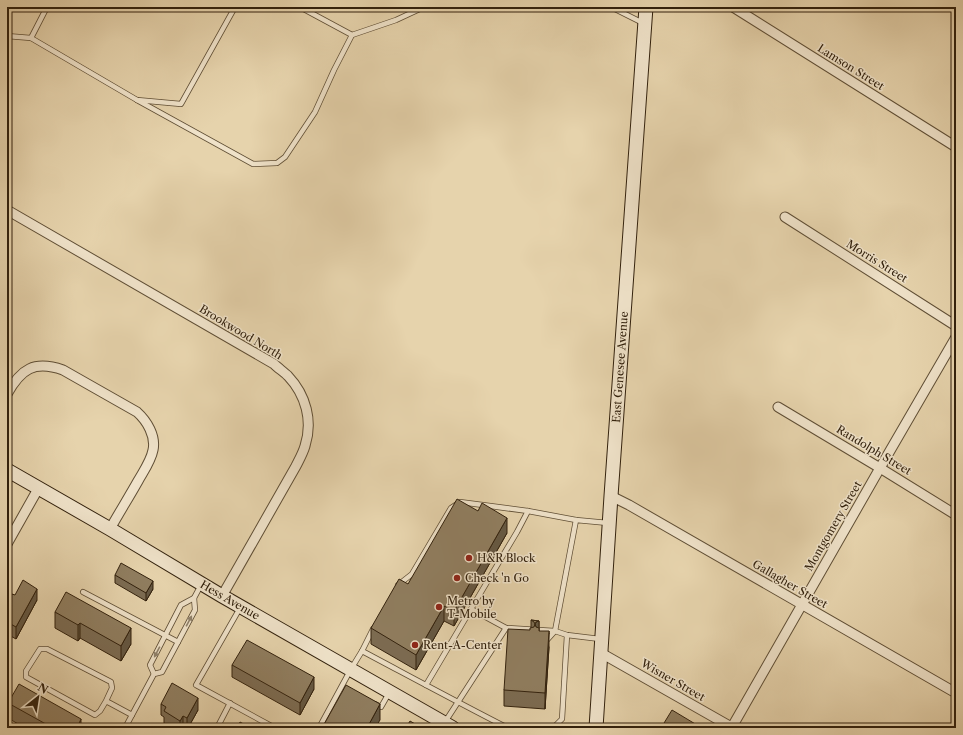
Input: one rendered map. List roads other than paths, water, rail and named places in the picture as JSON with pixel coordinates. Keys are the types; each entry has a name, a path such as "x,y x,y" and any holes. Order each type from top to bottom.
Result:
{"main road":[{"name":"East Genesee Avenue","path":"596,728 646,7"},
{"name":"Hess Avenue","path":"7,470 110,529 201,584 449,725"}],"street":[{"name":"Lamson Street","path":"733,7 956,146"},
{"name":"Brookwood North","path":"7,210 274,364 288,377 301,393 307,410 309,430 305,447 296,466 222,596"},
{"name":"Morris Street","path":"785,217 956,326"},
{"name":"Montgomery Street","path":"733,728 956,337"},
{"path":"7,394 14,382 22,373 31,368 53,366 124,404 137,412 143,418 153,438 153,450 149,462 110,529"},
{"name":"Randolph Street","path":"778,407 956,515"},
{"path":"7,544 38,489"},
{"name":"Gallagher Street","path":"611,496 956,693"},
{"name":"Wisner Street","path":"601,653 733,728"}],"lane":[{"path":"31,38 48,7"},
{"path":"137,100 180,104 235,7"},
{"path":"300,7 352,35"},
{"path":"7,36 31,38 137,100 254,164 277,163 285,157 315,112 352,35 396,20 424,7"},
{"path":"611,7 644,23"},
{"path":"396,587 412,574 451,508 460,502 528,511 576,520 610,523"},
{"path":"426,685 528,511"},
{"path":"539,640 547,641 555,631 576,520"},
{"path":"125,728 154,674 162,672 195,610 194,598 201,584"},
{"path":"83,592 178,642"},
{"path":"154,674 150,665 181,605 194,598"},
{"path":"241,607 196,685 275,728"},
{"path":"471,609 506,628 555,631 567,635 602,639"},
{"path":"319,728 375,625"},
{"path":"449,725 458,703 506,628"},
{"path":"522,728 555,726 562,719 567,635"},
{"path":"501,638 508,638"},
{"path":"47,649 111,682 112,688 106,700 100,711 95,715 26,677 26,672 40,650 47,649"},
{"path":"362,651 458,703 508,728"},
{"path":"342,685 349,689"},
{"path":"368,699 381,707 390,692"},
{"path":"106,700 132,715"},
{"path":"216,728 230,703"}],"place":[{"name":"H&R Block","path":"469,558"},
{"name":"Check 'n Go","path":"457,578"},
{"name":"Metro by T-Mobile","path":"439,607"},
{"name":"Rent-A-Center","path":"415,645"}]}
